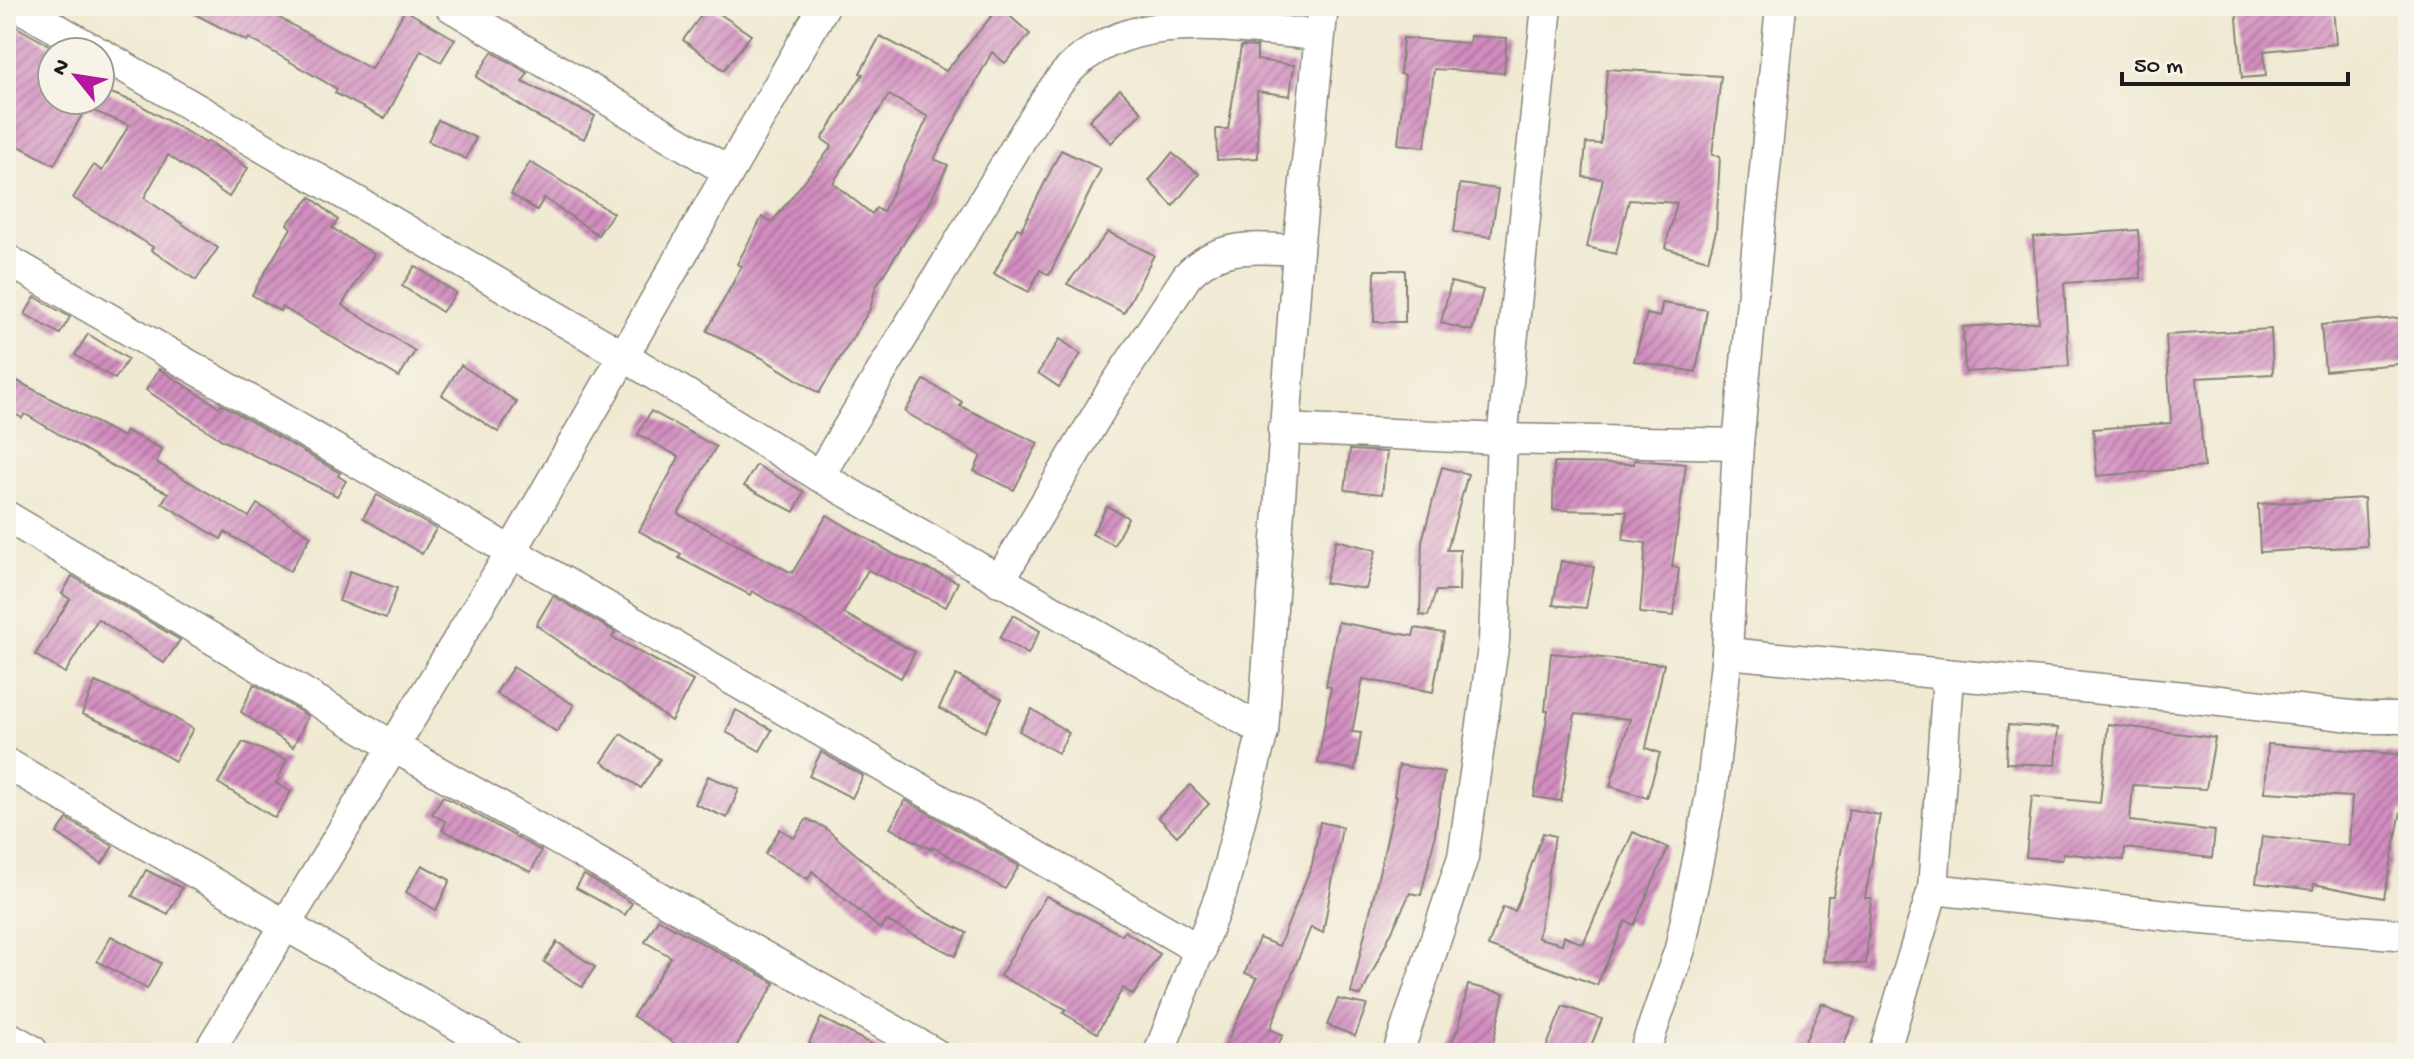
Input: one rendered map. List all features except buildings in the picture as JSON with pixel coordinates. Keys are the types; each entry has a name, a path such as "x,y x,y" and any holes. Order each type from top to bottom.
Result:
{"street":[{"path":"18,6 70,36"},
{"path":"450,6 728,171"},
{"path":"208,1053 396,748 824,6"},
{"path":"1398,1053 1463,857 1494,641 1502,439 1547,6"},
{"path":"1644,1053 1680,949 1711,795 1727,653 1738,444 1781,6"},
{"path":"819,476 1027,129 1065,74 1092,51 1124,36 1152,28 1321,20 1283,429 1263,731 1222,891 1159,1053"},
{"path":"116,63 624,356 819,476 999,581 1263,731"},
{"path":"999,581 1112,390 1187,276 1200,262 1236,247 1298,250"},
{"path":"6,259 510,554 1201,951"},
{"path":"1283,429 1502,439 1738,444"},
{"path":"6,516 396,748 934,1053"},
{"path":"1727,653 2369,718 2408,718"},
{"path":"1884,1053 1933,889 1948,677"},
{"path":"6,763 506,1053"},
{"path":"1933,889 2218,921 2408,935"},
{"path":"6,1040 29,1053"}]}
